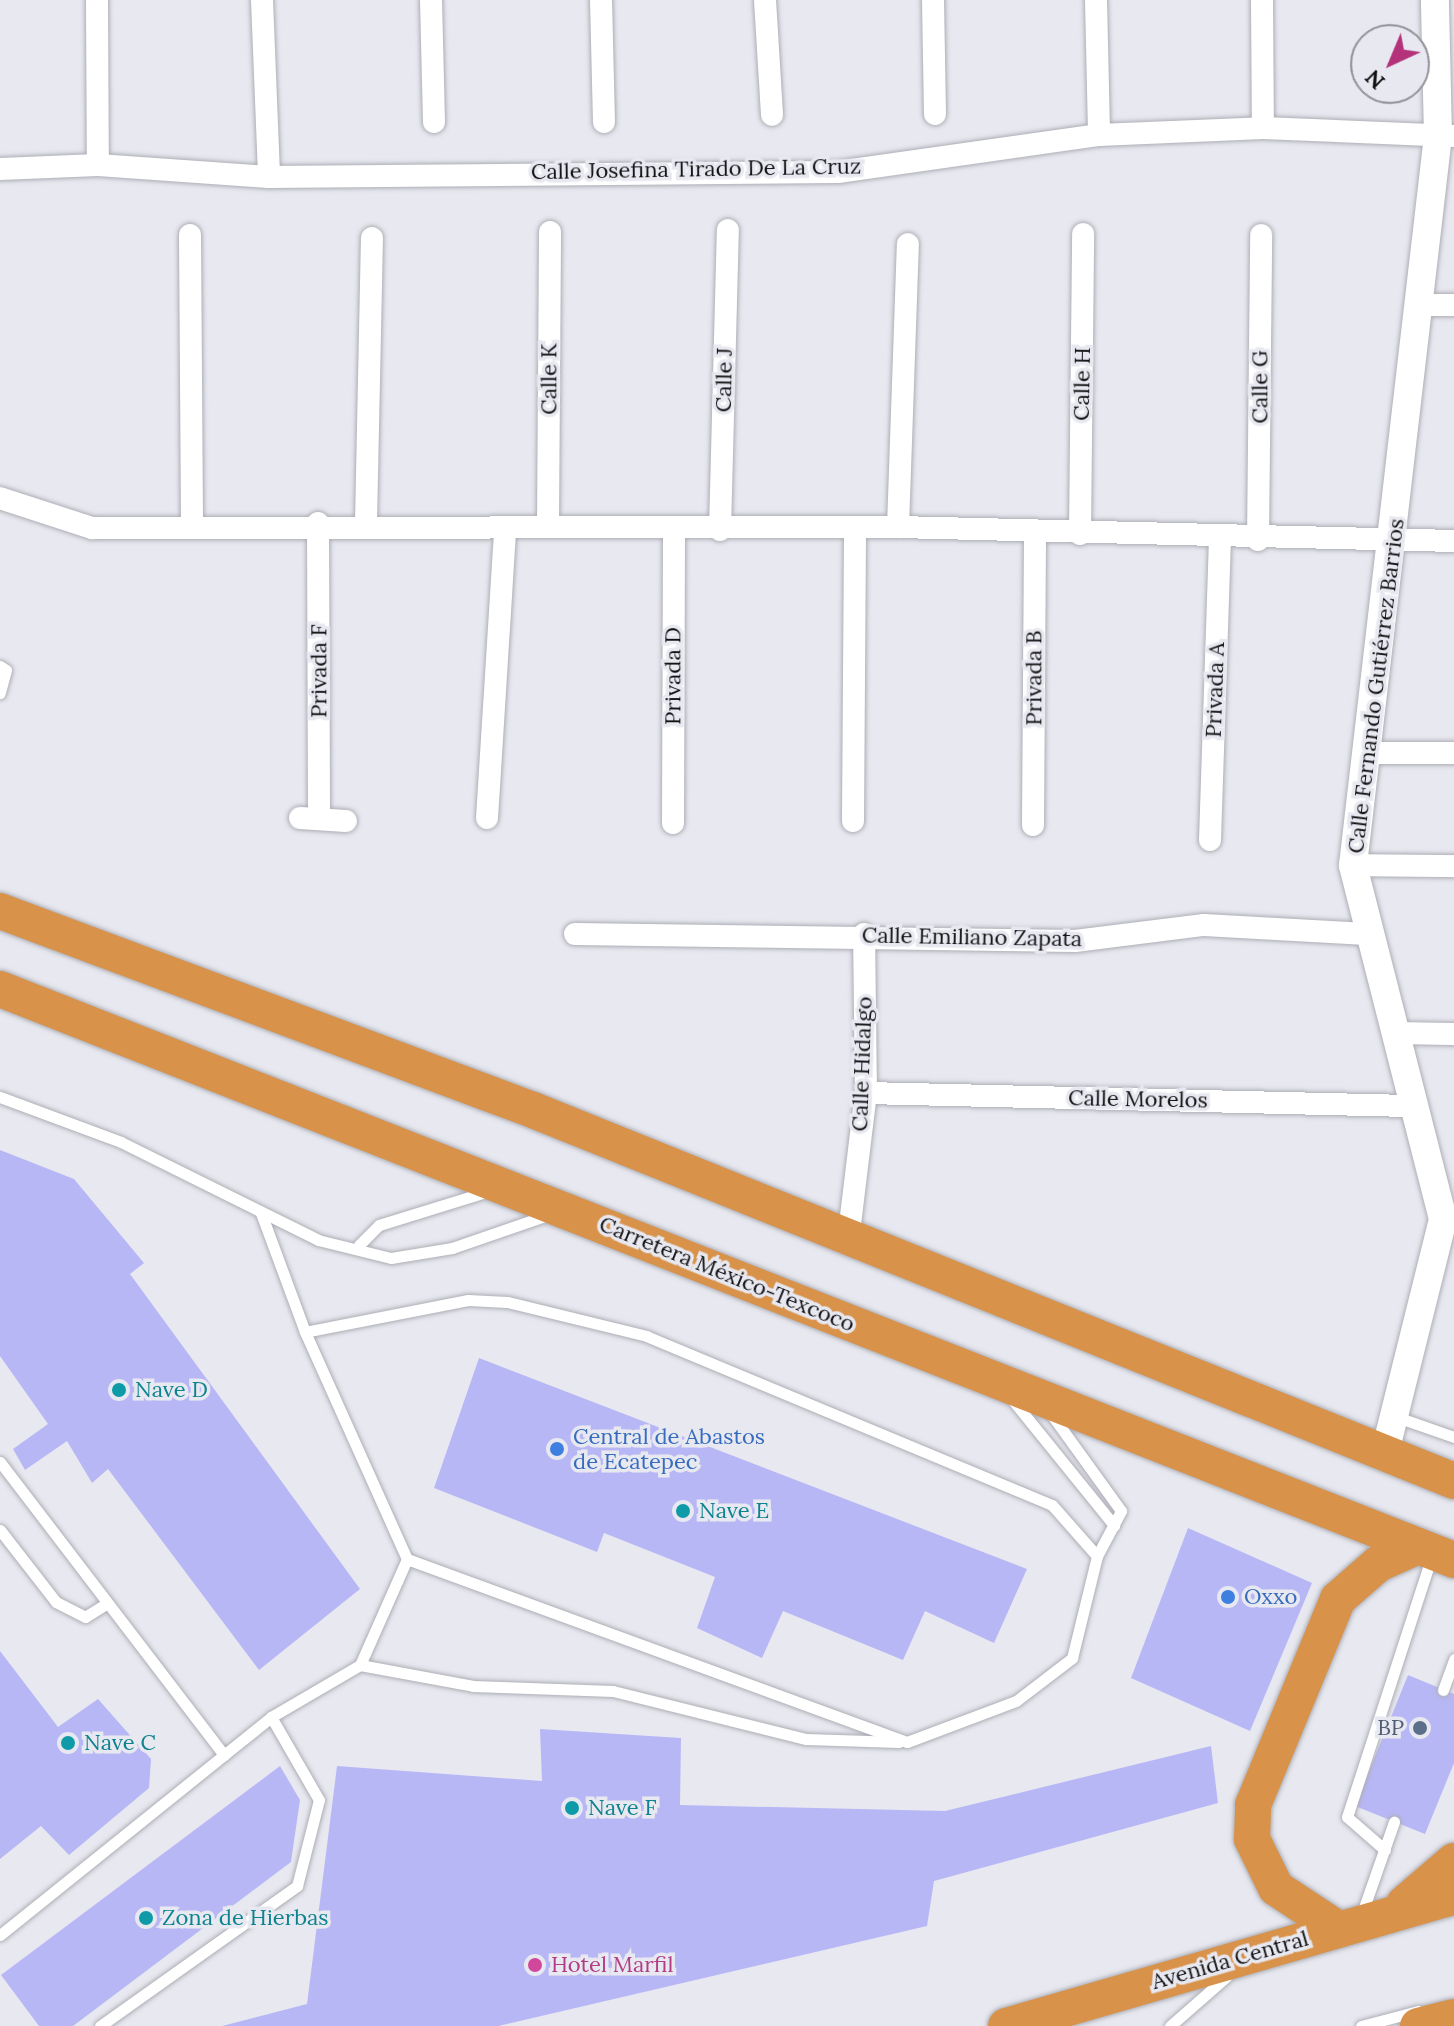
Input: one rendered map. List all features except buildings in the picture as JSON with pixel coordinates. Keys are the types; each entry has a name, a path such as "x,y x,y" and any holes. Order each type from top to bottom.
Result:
{"highway":[{"path":"0,911 533,1110 848,1241 1454,1481"},
{"name":"Carretera México-Texcoco","path":"0,989 1440,1557"},
{"path":"1440,1557 1378,1564 1338,1599 1253,1805 1252,1839 1276,1888 1362,1922 1454,1861"},
{"name":"Avenida Central","path":"1006,2026 1362,1922 1447,1908"},
{"path":"1418,2026 1454,2017"}],"street":[{"path":"97,0 98,165"},
{"path":"262,0 269,177"},
{"path":"431,0 434,122"},
{"path":"601,0 604,122"},
{"path":"765,0 772,115"},
{"path":"933,0 935,114"},
{"path":"1096,0 1099,135"},
{"path":"1262,0 1263,128"},
{"name":"Calle Fernando Gutiérrez Barrios","path":"1385,1452 1448,1219 1409,1106 1353,865 1370,753 1421,305 1446,136 1435,0"},
{"name":"Calle Josefina Tirado De La Cruz","path":"0,169 98,165 269,177 838,172 1099,135 1263,128 1446,136"},
{"name":"Calle J","path":"720,530 728,230"},
{"name":"Calle K","path":"548,525 550,232"},
{"name":"Calle H","path":"1080,534 1083,234"},
{"path":"190,235 192,527"},
{"name":"Calle G","path":"1258,540 1261,235"},
{"path":"366,523 372,238"},
{"path":"898,527 908,244"},
{"path":"1421,305 1454,305"},
{"path":"0,498 92,528 318,523 855,531 898,527 1220,540 1454,541"},
{"name":"Privada F","path":"318,523 309,818 346,821"},
{"path":"487,818 505,528"},
{"name":"Privada D","path":"673,823 674,528"},
{"path":"853,821 855,531"},
{"name":"Privada B","path":"1033,825 1035,531"},
{"name":"Privada A","path":"1210,840 1220,540"},
{"path":"1370,753 1454,753"},
{"path":"1353,865 1454,866"},
{"name":"Calle Emiliano Zapata","path":"575,934 864,934 1075,941 1204,925 1367,934"},
{"name":"Calle Hidalgo","path":"848,1241 866,1093 864,934"},
{"path":"1393,1033 1454,1034"},
{"name":"Calle Morelos","path":"866,1093 1409,1106"}],"lane":[{"path":"0,666 6,674 0,693"},
{"path":"0,1097 121,1142 318,1240 359,1245 391,1258 448,1249 563,1210"},
{"path":"359,1245 379,1225 448,1209 501,1186"},
{"path":"261,1213 305,1332 407,1559 907,1742"},
{"path":"305,1332 468,1300 507,1302 647,1336 1052,1505 1097,1556"},
{"path":"999,1381 1114,1525"},
{"path":"360,1665 473,1686 613,1691 806,1739 907,1742 1016,1701 1072,1658 1097,1556 1121,1511 1040,1398"},
{"path":"1393,1415 1454,1437"},
{"path":"0,1462 224,1755"},
{"path":"0,1530 56,1602 85,1617 107,1603"},
{"path":"1385,1850 1347,1817 1440,1557"},
{"path":"0,1935 271,1717 360,1665 407,1559"},
{"path":"1443,1690 1454,1659"},
{"path":"100,2026 297,1886 319,1800 271,1717"},
{"path":"1362,1922 1394,1822"},
{"path":"1170,2026 1232,1973 1447,1908"},
{"path":"1361,2026 1454,2001"}],"place":[{"name":"Nave D","path":"119,1390"},
{"name":"Central de Abastos de Ecatepec","path":"557,1449"},
{"name":"Nave E","path":"683,1511"},
{"name":"Oxxo","path":"1228,1597"},
{"name":"BP","path":"1420,1728"},
{"name":"Nave C","path":"68,1743"},
{"name":"Nave F","path":"572,1808"},
{"name":"Zona de Hierbas","path":"146,1918"},
{"name":"Hotel Marfil","path":"535,1965"}]}
